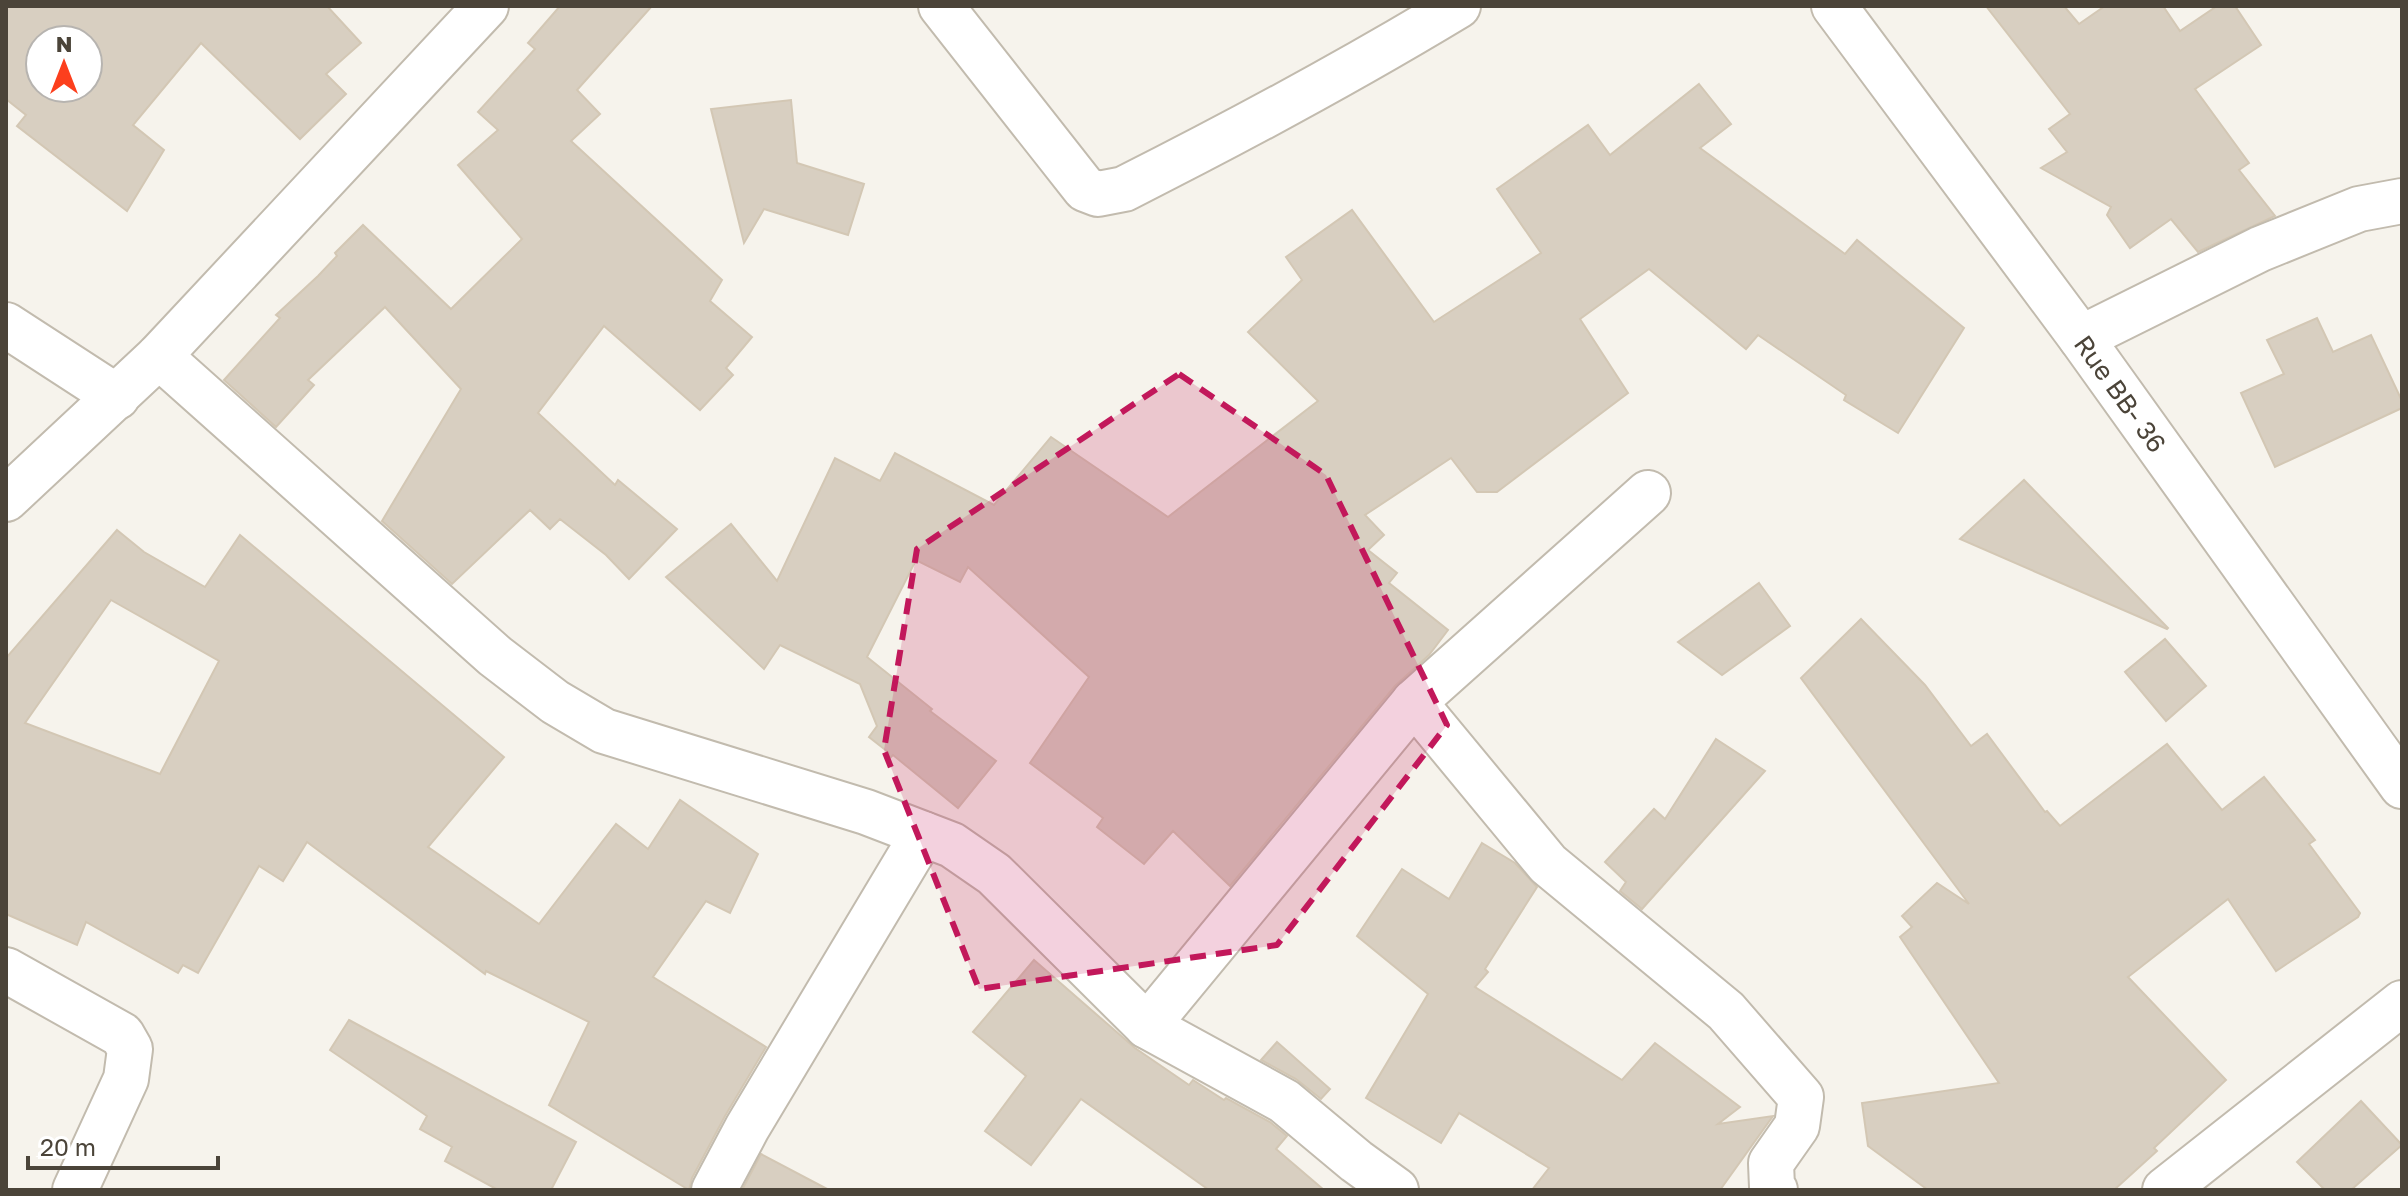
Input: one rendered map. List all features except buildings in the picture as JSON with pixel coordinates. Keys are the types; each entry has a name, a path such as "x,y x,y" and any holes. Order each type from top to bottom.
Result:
{"street":[{"path":"6,499 159,356 486,6"},
{"path":"941,6 1085,189 1110,194 1265,118 1363,64 1458,6"},
{"name":"Rue BB- 36","path":"1834,6 2081,338 2402,786"},
{"path":"2081,338 2260,249 2359,209 2402,201"},
{"path":"6,325 117,397"},
{"path":"159,356 495,656 555,702 604,731 852,807 952,845 994,874 1147,1026 1284,1101 1396,1190"},
{"path":"1147,1026 1414,702 1648,493"},
{"path":"1414,702 1548,864 1726,1011 1801,1097 1797,1126 1771,1163 1772,1187 1775,1190"},
{"path":"714,1190 747,1128 923,834"},
{"path":"6,970 122,1035 130,1049 126,1079 75,1190"},
{"path":"2165,1190 2402,1003"}],"highlighted area":[{"path":"1179,374 1326,475 1447,725 1277,945 979,989 884,750 917,549"}]}
